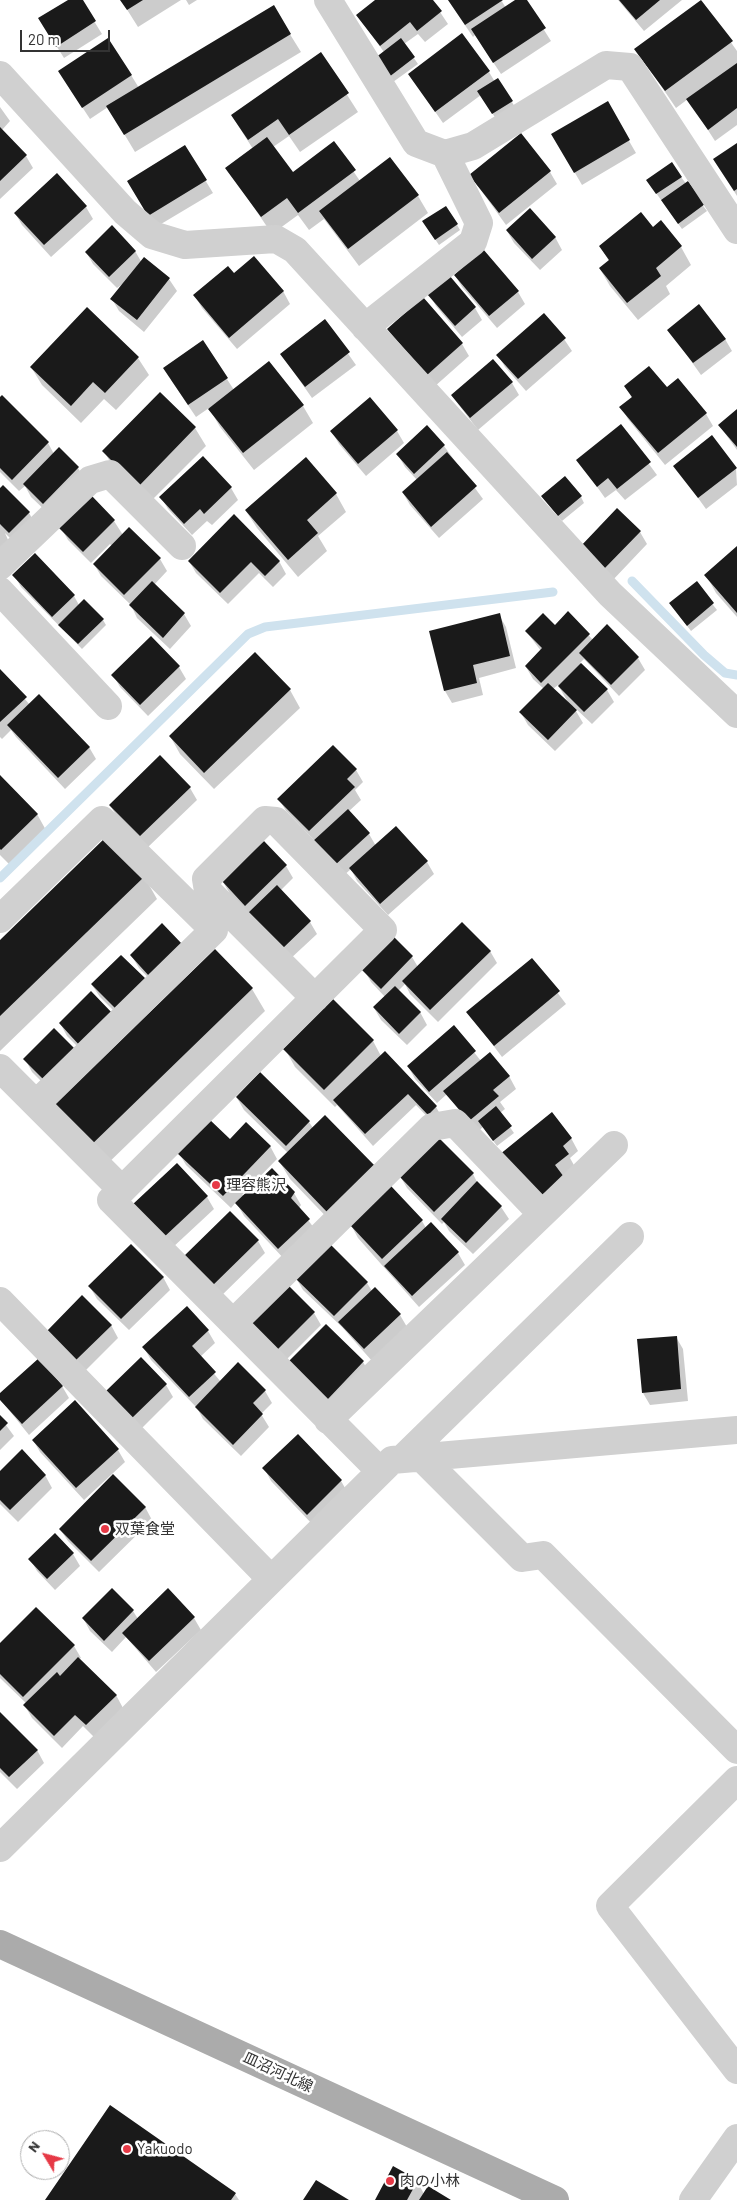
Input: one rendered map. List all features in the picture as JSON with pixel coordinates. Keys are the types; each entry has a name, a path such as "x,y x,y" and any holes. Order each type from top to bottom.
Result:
{"main road":[{"name":"皿沼河北線","path":"0,1944 553,2200"}],"lane":[{"path":"328,0 416,142 445,154 473,146 606,64 630,68 737,230"},
{"path":"0,75 125,212 152,235 185,245 276,239 295,250 610,594 736,712"},
{"path":"365,327 473,242 479,223 445,154"},
{"path":"0,566 90,480 110,474 182,546"},
{"path":"0,591 108,706"},
{"path":"0,919 102,820 200,899 315,998"},
{"path":"36,1104 214,930 200,899 206,879 265,820 276,821 383,930 111,1200 328,1420 400,1462 522,1558 544,1555 737,1750"},
{"path":"0,1068 122,1190"},
{"path":"233,1323 432,1127 455,1123 541,1213"},
{"path":"328,1420 541,1213 614,1145"},
{"path":"0,1848 271,1579 400,1462 630,1236"},
{"path":"0,1301 271,1579"},
{"path":"400,1462 737,1430"},
{"path":"737,1780 610,1906 737,2070"},
{"path":"693,2200 737,2138"}],"building":[{"path":"68,0 83,0 96,21 56,47 38,18"},
{"path":"120,0 143,0 127,10"},
{"path":"375,0 433,0 442,11 417,31 410,22 380,46 356,15"},
{"path":"448,0 503,0 465,25"},
{"path":"515,0 527,0 546,28 493,63 471,29"},
{"path":"619,0 660,0 636,20"},
{"path":"701,0 733,41 665,91 634,49"},
{"path":"274,5 291,34 124,135 106,106"},
{"path":"462,33 490,71 435,112 408,74"},
{"path":"108,38 132,75 82,108 58,71"},
{"path":"401,38 415,57 389,77 375,58"},
{"path":"321,52 349,93 289,135 278,119 248,140 231,115"},
{"path":"737,63 737,108 708,130 686,99"},
{"path":"498,78 513,101 492,114 477,91"},
{"path":"608,101 630,140 574,173 551,134"},
{"path":"0,127 27,155 0,181"},
{"path":"521,133 551,171 499,213 469,175"},
{"path":"267,137 293,172 334,141 356,170 298,213 287,198 261,217 225,168"},
{"path":"737,143 737,189 734,191 713,159"},
{"path":"185,145 207,180 148,216 127,181"},
{"path":"390,157 419,195 348,249 319,211"},
{"path":"672,162 682,177 656,194 646,180"},
{"path":"57,173 87,206 44,245 14,213"},
{"path":"688,181 705,204 678,224 661,200"},
{"path":"446,206 458,224 435,240 422,221"},
{"path":"530,208 556,237 532,259 506,230"},
{"path":"641,212 653,227 661,220 682,246 656,268 661,276 627,303 599,268 609,260 599,246"},
{"path":"112,225 136,251 109,277 85,252"},
{"path":"483,249 519,291 489,316 454,275"},
{"path":"254,256 284,291 229,338 193,295 228,266 234,273"},
{"path":"144,257 170,278 137,320 110,299"},
{"path":"449,275 476,307 455,326 427,294"},
{"path":"423,297 463,343 427,375 387,329"},
{"path":"699,304 726,339 693,363 667,330"},
{"path":"87,307 139,357 105,393 93,382 71,406 30,367"},
{"path":"544,313 566,338 518,379 496,355"},
{"path":"325,319 350,352 305,387 280,354"},
{"path":"203,340 228,378 188,405 163,368"},
{"path":"493,359 513,382 470,418 451,395"},
{"path":"269,361 304,405 243,453 208,409"},
{"path":"649,366 667,387 678,378 707,413 658,453 619,407 632,397 624,386"},
{"path":"160,392 196,427 138,487 102,451"},
{"path":"2,395 49,442 12,480 0,468 0,397"},
{"path":"370,397 398,430 358,464 330,431"},
{"path":"737,409 737,447 718,425"},
{"path":"621,424 651,462 617,489 608,478 597,487 576,460"},
{"path":"427,425 445,445 414,474 396,454"},
{"path":"712,435 737,468 698,498 673,466"},
{"path":"59,447 79,467 43,504 23,484"},
{"path":"447,452 477,486 431,527 402,492"},
{"path":"203,456 232,487 204,514 200,509 184,524 159,497"},
{"path":"306,457 337,493 307,520 318,533 288,560 245,510"},
{"path":"565,476 582,496 558,516 541,496"},
{"path":"3,485 30,512 9,533 0,524 0,488"},
{"path":"91,495 115,520 83,552 59,528"},
{"path":"617,508 641,531 603,570 580,547"},
{"path":"234,514 280,561 265,576 251,562 220,593 188,561"},
{"path":"129,527 161,558 124,595 93,564"},
{"path":"737,546 737,613 704,575"},
{"path":"35,553 75,595 52,617 12,575"},
{"path":"152,581 185,613 163,638 129,605"},
{"path":"697,581 714,603 687,626 669,603"},
{"path":"84,599 104,619 78,644 58,625"},
{"path":"568,611 590,634 541,683 525,666 542,648 525,631 543,613 555,625"},
{"path":"500,613 510,656 473,665 477,683 444,691 429,631"},
{"path":"607,624 639,657 611,685 579,653"},
{"path":"151,636 180,666 140,705 111,675"},
{"path":"255,652 291,689 204,773 169,736"},
{"path":"581,663 608,689 584,712 558,686"},
{"path":"0,669 27,697 0,722"},
{"path":"548,683 577,710 548,740 519,712"},
{"path":"39,694 90,747 58,778 7,725"},
{"path":"333,745 357,769 347,779 355,787 309,831 277,799"},
{"path":"160,755 191,787 140,836 109,805"},
{"path":"0,775 38,814 1,850 0,849"},
{"path":"348,809 370,833 334,866 312,842"},
{"path":"396,826 428,861 380,904 349,868"},
{"path":"107,836 145,876 0,1016 0,940"},
{"path":"264,841 287,865 245,906 222,881"},
{"path":"277,885 311,921 282,949 248,913"},
{"path":"462,922 491,951 430,1010 402,981"},
{"path":"162,923 182,944 149,976 130,955"},
{"path":"394,937 413,956 381,989 362,970"},
{"path":"215,949 253,988 86,1150 48,1111"},
{"path":"121,955 146,979 116,1009 91,984"},
{"path":"532,958 560,991 494,1046 466,1012"},
{"path":"395,986 421,1012 399,1034 373,1007"},
{"path":"91,991 114,1015 81,1047 59,1023"},
{"path":"333,999 374,1040 324,1090 283,1049"},
{"path":"454,1025 476,1051 429,1092 407,1066"},
{"path":"54,1028 76,1050 45,1081 23,1059"},
{"path":"385,1051 437,1106 428,1115 408,1094 365,1134 333,1100"},
{"path":"490,1052 510,1076 493,1090 499,1096 469,1121 443,1091"},
{"path":"260,1072 310,1121 286,1146 236,1097"},
{"path":"496,1106 512,1126 493,1141 478,1121"},
{"path":"552,1112 572,1138 563,1146 569,1154 555,1165 564,1177 536,1200 499,1155"},
{"path":"325,1115 375,1166 327,1212 278,1161"},
{"path":"209,1119 230,1139 246,1122 271,1146 223,1196 177,1153"},
{"path":"438,1137 474,1173 434,1212 399,1176"},
{"path":"177,1163 208,1196 163,1238 132,1205"},
{"path":"272,1168 295,1192 291,1198 310,1219 278,1249 235,1203"},
{"path":"477,1181 502,1206 466,1243 441,1219"},
{"path":"391,1186 423,1220 382,1259 350,1225"},
{"path":"230,1211 259,1240 210,1288 182,1258"},
{"path":"431,1222 459,1252 412,1296 384,1266"},
{"path":"329,1243 368,1282 334,1316 295,1278"},
{"path":"131,1244 164,1277 121,1319 88,1286"},
{"path":"288,1285 315,1312 277,1350 250,1324"},
{"path":"375,1287 401,1314 364,1349 338,1322"},
{"path":"82,1295 112,1325 76,1360 47,1331"},
{"path":"187,1306 209,1330 192,1346 216,1372 189,1397 142,1347"},
{"path":"326,1324 364,1361 327,1400 288,1362"},
{"path":"677,1336 681,1389 642,1393 637,1339"},
{"path":"141,1357 167,1384 132,1418 106,1391"},
{"path":"39,1358 63,1386 22,1424 0,1400 0,1393"},
{"path":"238,1362 266,1390 253,1403 263,1414 233,1445 195,1407"},
{"path":"75,1400 119,1449 76,1488 32,1440"},
{"path":"0,1415 8,1423 0,1431"},
{"path":"298,1434 342,1480 307,1515 262,1468"},
{"path":"22,1449 46,1475 10,1510 0,1500 0,1471"},
{"path":"113,1474 146,1507 91,1561 59,1529"},
{"path":"55,1533 74,1553 47,1579 28,1559"},
{"path":"112,1588 134,1610 104,1641 82,1618"},
{"path":"168,1588 195,1617 149,1661 122,1633"},
{"path":"36,1607 75,1645 23,1697 0,1674 0,1643"},
{"path":"78,1657 117,1695 86,1725 75,1715 54,1736 23,1705 57,1672 60,1676"},
{"path":"0,1712 38,1750 9,1777 0,1768"},
{"name":"Yakuodo","path":"110,2105 236,2193 231,2200 45,2200 59,2180 70,2180 70,2163"},
{"path":"393,2166 418,2180 407,2200 375,2200"},
{"path":"316,2180 349,2200 303,2200"},
{"path":"428,2186 451,2200 419,2200"}],"waterway":[{"path":"632,581 704,655 725,673 737,675"},
{"path":"0,878 248,634 265,627 553,592"}],"place":[{"name":"理容熊沢","path":"216,1185"},
{"name":"双葉食堂","path":"105,1529"},
{"name":"Yakuodo","path":"127,2149"},
{"name":"肉の小林","path":"390,2181"}]}
